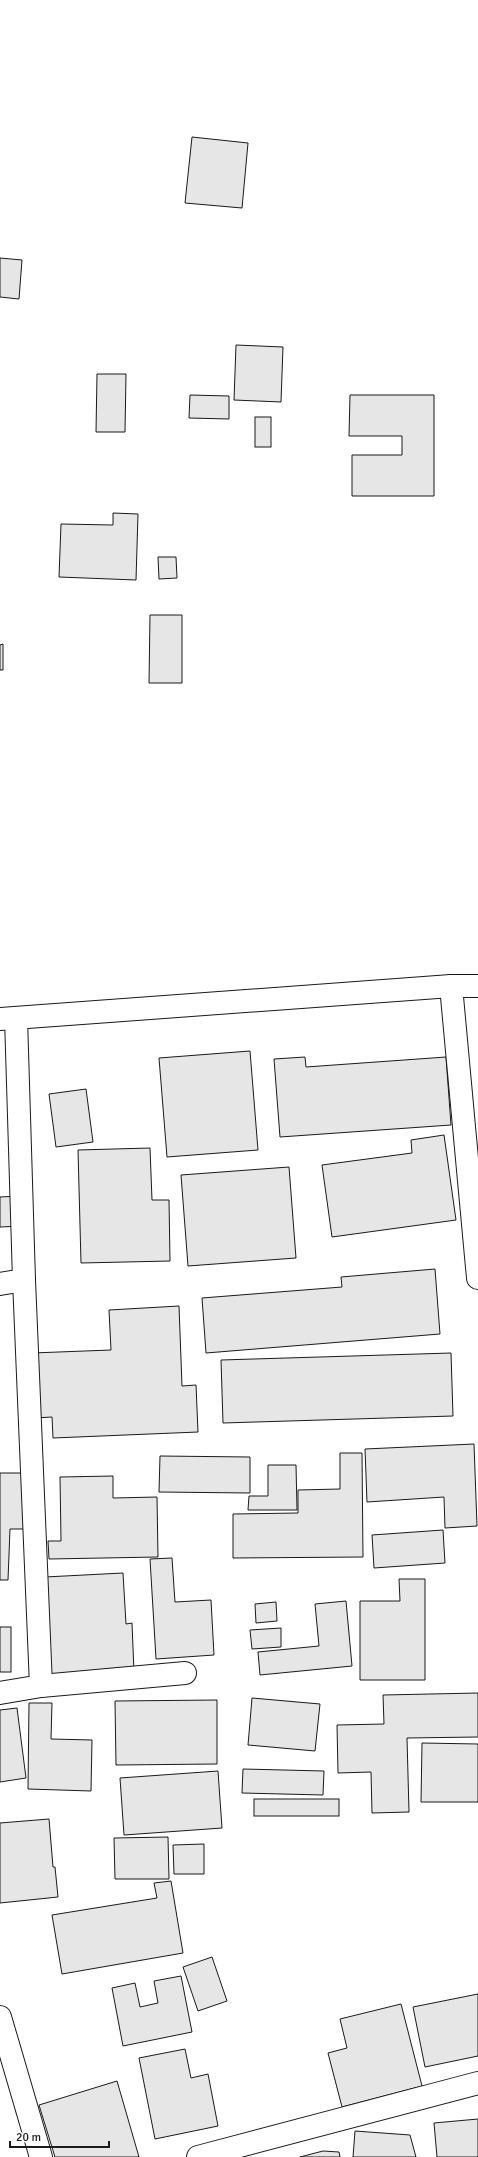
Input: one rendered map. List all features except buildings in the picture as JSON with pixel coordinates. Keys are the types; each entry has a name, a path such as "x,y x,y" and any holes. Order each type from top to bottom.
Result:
{"street":[{"path":"451,986 478,1278"},
{"path":"41,1686 24,1280 8,1018 451,986 478,986"},
{"path":"0,1284 24,1280"},
{"path":"0,1693 41,1686 185,1673"},
{"path":"0,2017 41,2157"},
{"path":"198,2157 478,2083"}]}
